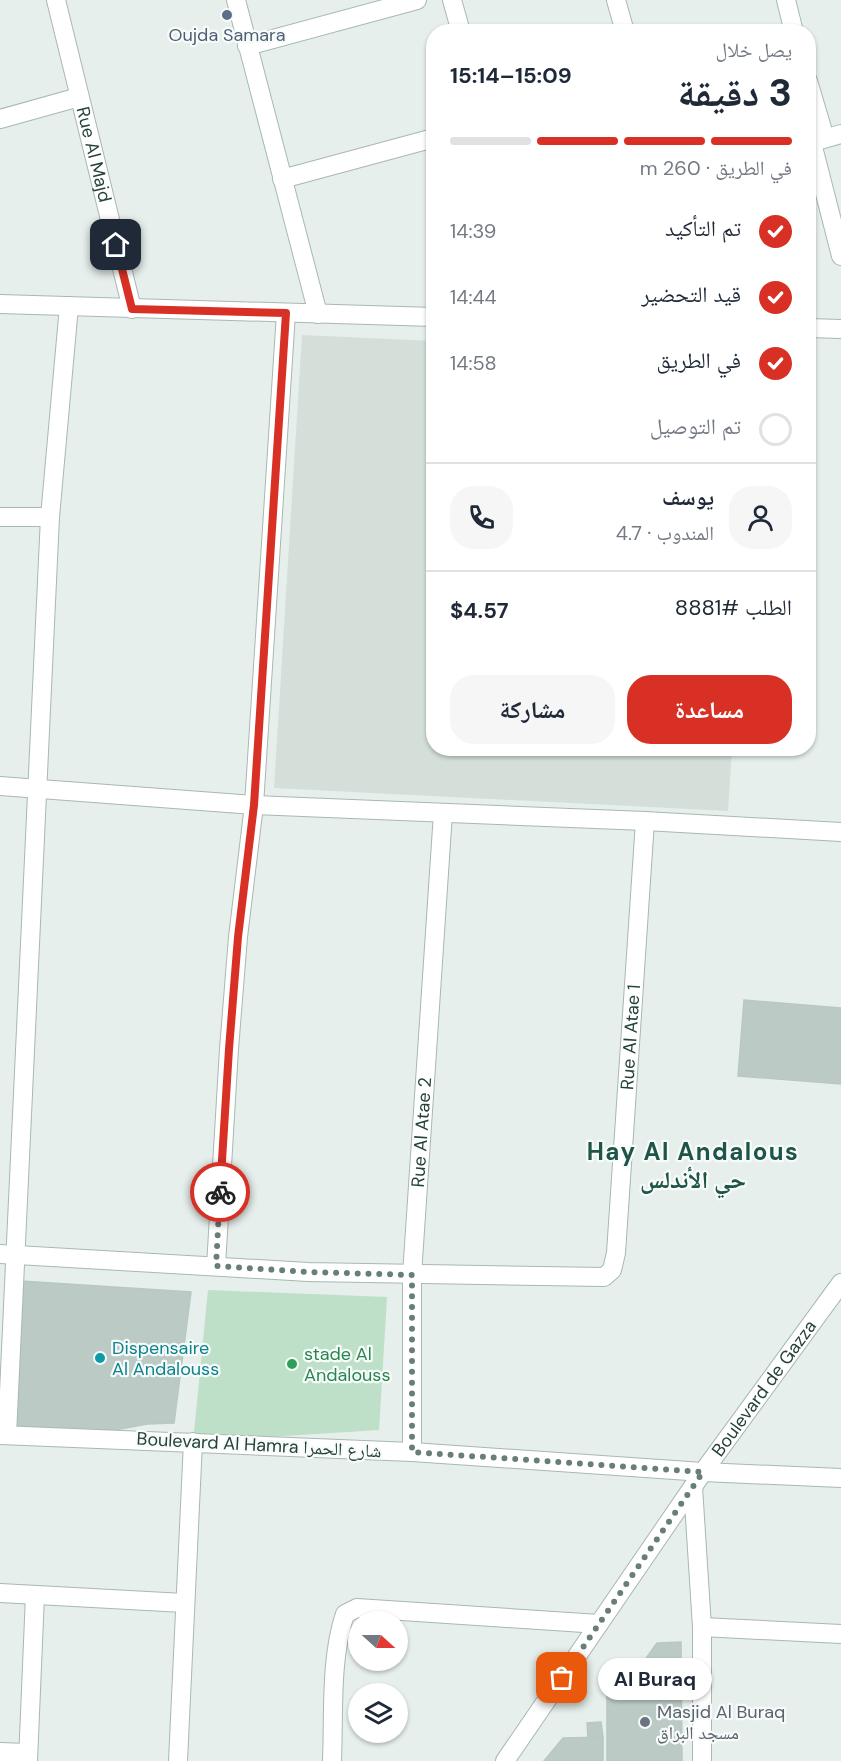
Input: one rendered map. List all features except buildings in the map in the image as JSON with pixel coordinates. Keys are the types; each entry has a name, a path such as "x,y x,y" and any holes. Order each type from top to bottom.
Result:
{"street":[{"name":"Rue Al Majd","path":"56,0 132,309"},
{"path":"236,0 318,314"},
{"path":"247,46 417,0"},
{"path":"452,0 459,24"},
{"path":"616,0 623,24"},
{"path":"786,0 792,24"},
{"path":"0,119 79,97"},
{"path":"816,115 841,256"},
{"path":"282,179 426,140"},
{"path":"0,304 426,317"},
{"path":"3,1435 7,1254 38,789 50,517 69,306"},
{"path":"216,1266 238,937 254,805 286,313"},
{"path":"816,328 841,329"},
{"path":"0,518 50,517"},
{"path":"0,786 254,805 645,821 841,832"},
{"name":"Rue Al Atae 2","path":"412,1452 412,1275 443,813"},
{"name":"Rue Al Atae 1","path":"412,1275 604,1277 612,1270 616,1253 645,821"},
{"path":"7,1254 308,1272 412,1275"},
{"name":"Boulevard de Gazza","path":"505,1761 698,1480 838,1292"},
{"name":"Boulevard Al Hamra شارع الحمرا","path":"3,1435 412,1452 698,1480 841,1478"},
{"path":"178,1761 193,1442"},
{"path":"698,1480 702,1627 702,1761"},
{"path":"0,1593 184,1603"},
{"path":"0,1752 28,1757 35,1595"},
{"path":"332,1761 336,1656 339,1630 345,1614 357,1608 599,1624"},
{"path":"702,1627 841,1634"}],"shaded area":[{"path":"302,335 426,341 426,756 732,756 728,811 274,788"}],"green space":[{"name":"stade Al Andalouss","path":"208,1290 387,1297 379,1430 193,1442"}],"way so far":[{"path":"220,1192 216,1266 412,1275 412,1452 703,1472 562,1678"}],"place":[{"name":"Oujda Samara","path":"227,15"},
{"name":"Dispensaire Al Andalouss","path":"100,1358"},
{"name":"stade Al Andalouss","path":"292,1364"},
{"name":"Al Buraq","path":"562,1678"},
{"name":"Masjid Al Buraq مسجد البراق","path":"645,1722"}],"district":[{"name":"Hay Al Andalous حي الأندلس","path":"693,1165"}],"route":[{"path":"116,245 132,309 286,313 254,805 238,937 220,1192"}]}
